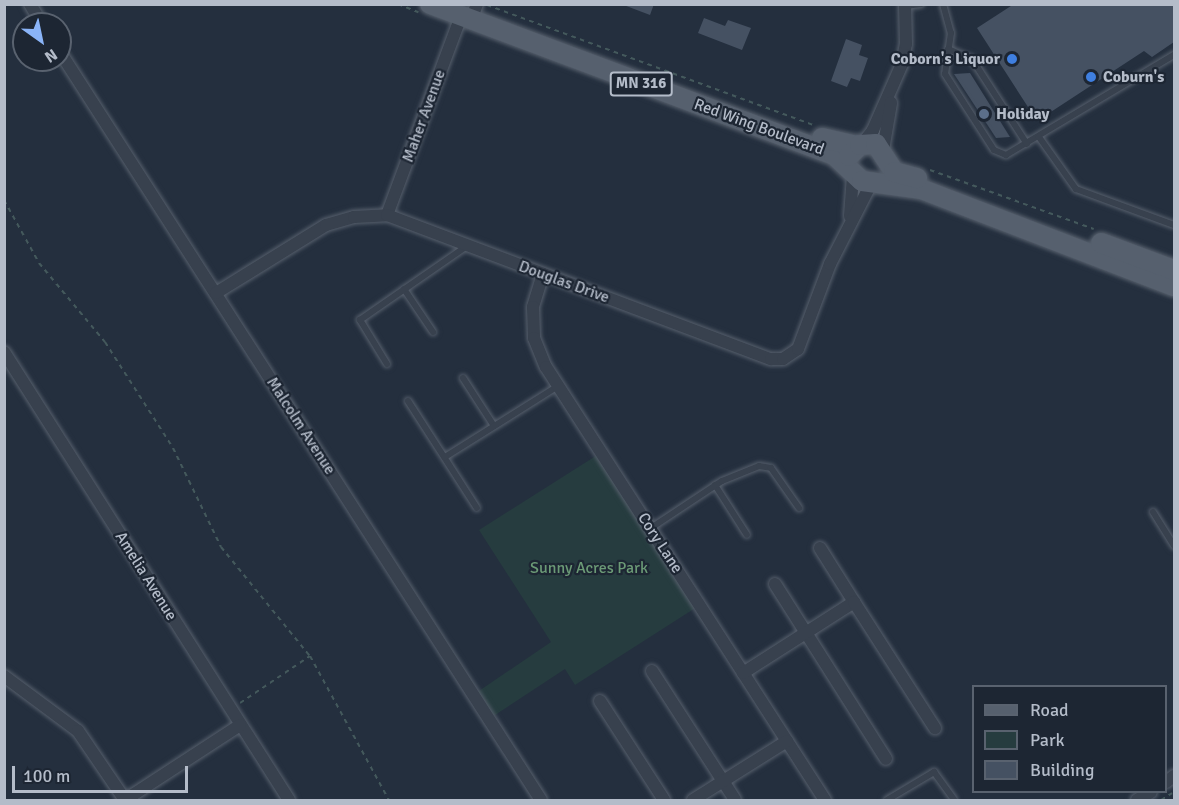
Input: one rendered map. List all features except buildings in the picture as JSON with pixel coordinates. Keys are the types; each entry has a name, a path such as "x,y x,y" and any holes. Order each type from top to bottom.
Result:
{"main road":[{"name":"Red Wing Boulevard","path":"430,4 471,8 798,131 860,145 876,144 899,174 951,186 1174,270"},
{"name":"Red Wing Boulevard","path":"471,8 834,154 862,176 921,189 1174,286"},
{"path":"860,145 849,155 862,176 886,171 885,154"}],"street":[{"path":"885,154 893,87 906,44 905,5"},
{"name":"Maher Avenue","path":"387,215 471,8"},
{"name":"Malcolm Avenue","path":"72,71 541,801"},
{"path":"860,145 893,87"},
{"name":"Douglas Drive","path":"847,229 862,176"},
{"name":"Douglas Drive","path":"216,293 326,225 354,217 387,215 771,359 783,359 798,349 830,264 847,229 862,176"},
{"name":"Cory Lane","path":"543,274 532,307 534,338 558,386 825,801"},
{"name":"Amelia Avenue","path":"4,351 289,801"},
{"path":"820,548 935,728"},
{"path":"775,584 886,759"},
{"path":"743,673 854,602"},
{"path":"652,671 735,801"},
{"path":"4,676 78,730 125,800 240,725"},
{"path":"600,700 664,801"},
{"path":"693,801 787,741"}],"lane":[{"path":"905,5 921,4"},
{"path":"943,4 951,33 945,74 994,150 1006,155 1039,137 1117,86 1146,74 1174,55"},
{"path":"948,49 972,59 1027,144"},
{"path":"1039,137 1069,183 1076,189 1174,225"},
{"path":"387,364 360,320 467,246"},
{"path":"404,289 433,332"},
{"path":"464,378 494,426"},
{"path":"445,458 558,386"},
{"path":"408,401 477,508"},
{"path":"651,528 715,485 744,469 771,468 799,508"},
{"path":"715,485 747,535"},
{"path":"1153,512 1174,546"},
{"path":"887,801 934,772 954,801"}],"path":[{"path":"471,8 780,116 820,126"},
{"path":"923,168 1100,232"},
{"path":"4,201 39,263 105,342 173,448 220,547 310,656 389,801"},
{"path":"231,709 310,656"},
{"path":"1161,801 1174,792"}],"green space":[{"name":"Sunny Acres Park","path":"602,452 700,605 575,685 565,669 489,719 473,695 551,642 479,530"}],"place":[{"name":"Coborn's Liquor","path":"1012,59"},
{"name":"Coburn's","path":"1091,77"},
{"name":"Holiday","path":"984,114"}]}
